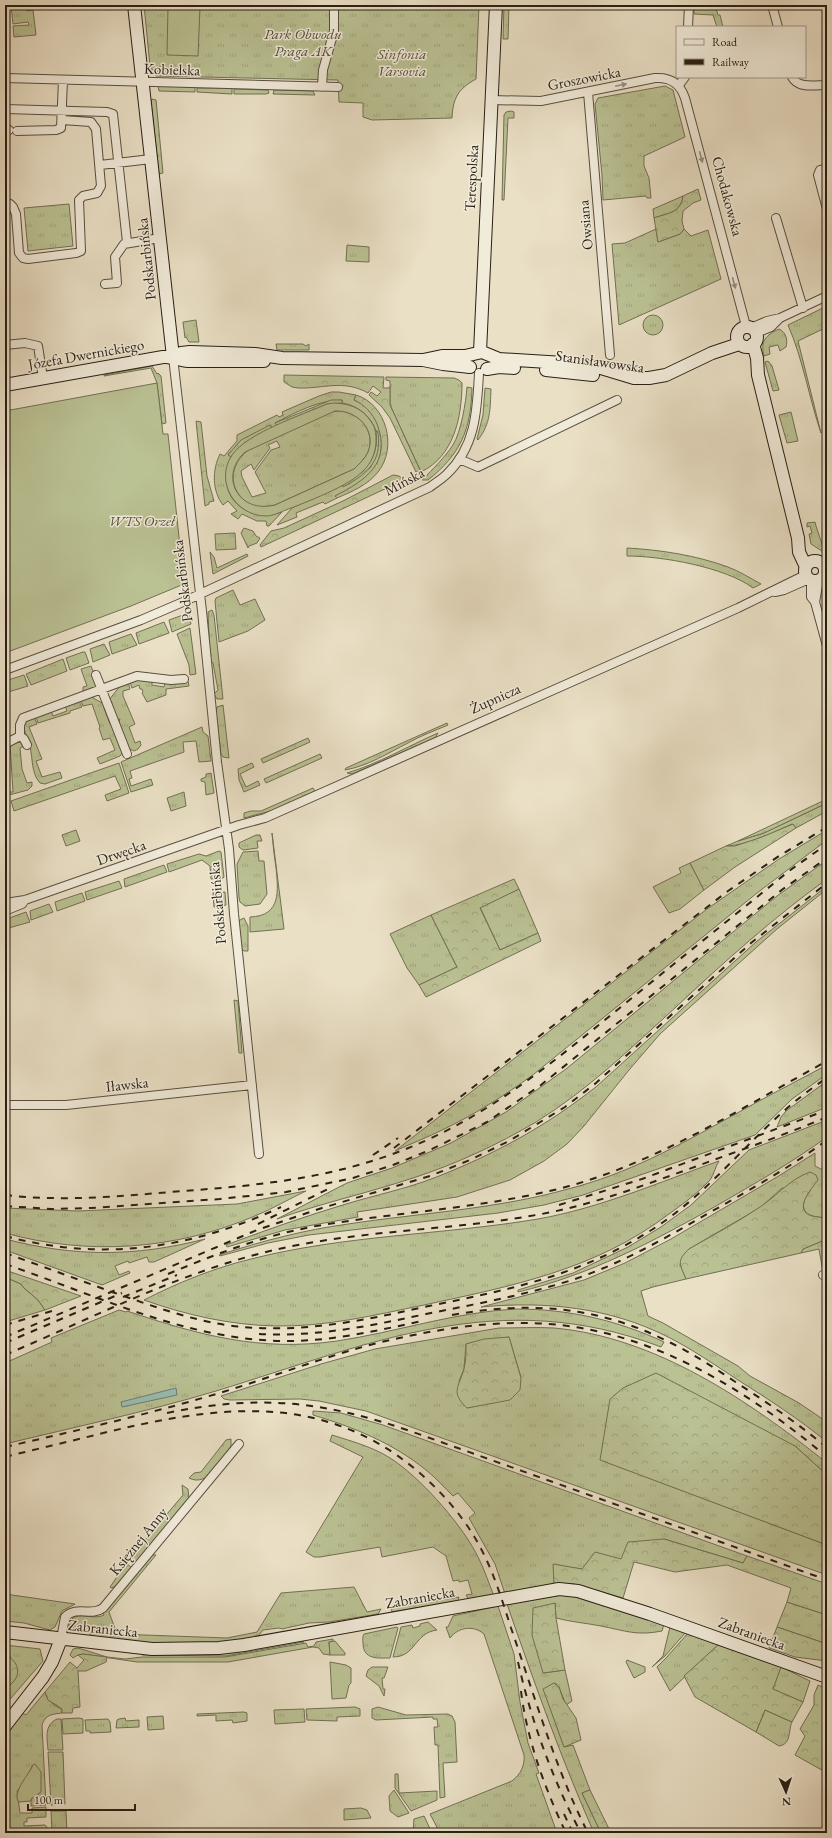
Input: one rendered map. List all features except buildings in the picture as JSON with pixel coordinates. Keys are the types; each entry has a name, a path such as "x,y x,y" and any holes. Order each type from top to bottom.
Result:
{"street":[{"name":"Podskarbińska","path":"134,5 200,595 217,762 226,830 259,1154"},
{"path":"322,87 323,70 334,31 334,5"},
{"name":"Terespolska","path":"480,354 496,5"},
{"path":"688,26 689,5"},
{"path":"772,5 778,26"},
{"name":"Kobielska","path":"5,78 338,87"},
{"name":"Groszowicka","path":"491,100 541,101 655,78 668,78 679,85"},
{"path":"679,85 684,78"},
{"path":"10,129 59,130 62,128 63,80"},
{"path":"794,80 802,85 827,85"},
{"name":"Chodakowska","path":"679,85 683,91 691,120 741,308 747,337 757,358 758,376 798,538 799,552 816,572 811,597 814,602 827,646"},
{"name":"Owsiana","path":"588,92 610,355"},
{"path":"5,109 108,112 113,114 127,242"},
{"path":"5,203 10,204 14,209 19,253 23,258 28,259 78,253 81,251 82,247 78,204 81,197 94,194 101,189 100,165 94,126 87,121 62,120"},
{"path":"100,165 151,159"},
{"path":"827,169 820,170 818,175 827,209"},
{"path":"776,218 803,308"},
{"path":"105,284 117,283 115,257 122,245 127,242 160,238"},
{"path":"666,374 712,353 721,344 747,337 767,321 780,318 827,296"},
{"path":"5,345 25,343 38,346 43,378"},
{"path":"479,370 490,364 480,354 470,360 479,370 476,417 460,459 478,467 617,400"},
{"name":"Stanisławowska","path":"173,357 185,361 254,362 282,358 423,360 480,354 503,359 580,364 601,368 634,378 649,378 666,374"},
{"name":"Józefa Dwernickiego","path":"5,385 157,357 173,357"},
{"name":"Stanisławowska","path":"423,360 479,370 502,367 578,372 619,382 644,385 655,383 666,374"},
{"name":"Mińska","path":"5,670 141,620 200,595 430,487 447,475 460,459"},
{"name":"Żupnicza","path":"226,830 265,818 774,592 782,585 816,572"},
{"path":"96,675 127,754"},
{"path":"27,745 20,736 20,725 23,718 139,675 171,680 184,679"},
{"path":"5,744 20,736"},
{"name":"Drwęcka","path":"5,903 25,900 226,830"},
{"name":"Drwęcka","path":"5,911 22,904 25,900"},
{"name":"Iławska","path":"5,1104 66,1105 252,1085"},
{"name":"Księżnej Anny","path":"5,1726 25,1702 42,1687 60,1665 63,1651 61,1639 65,1617 75,1611 94,1612 104,1608 239,1444"},
{"name":"Zabraniecka","path":"5,1632 152,1649 219,1648 244,1645 534,1592 559,1589 578,1591 650,1614 827,1677"}],"green space":[{"path":"11,5 26,5 27,11 33,10 36,35 14,37 13,26 29,25 28,22 13,24"},
{"path":"144,5 479,5 476,79 461,90 455,100 452,118 372,120 363,117 363,103 339,102 338,80 156,76 156,72 165,67 163,65 152,70 150,66"},
{"path":"504,5 509,5 508,39 503,39"},
{"path":"168,6 200,7 198,56 167,55"},
{"path":"694,6 716,8 718,15 720,15 723,26 717,26 713,15 694,14"},
{"path":"158,86 195,87 195,92 159,91"},
{"path":"665,86 673,90 685,137 644,156 644,166 649,178 651,198 647,198 646,196 603,200 595,104 598,98"},
{"path":"197,88 232,88 232,94 197,92"},
{"path":"234,89 268,90 269,93 234,94"},
{"path":"274,90 313,91 315,95 273,94"},
{"path":"152,99 156,100 163,173 159,174 151,101"},
{"path":"506,112 514,112 514,118 508,118 504,200 502,200 504,115"},
{"path":"698,189 701,200 693,203 683,211 682,221 684,229 680,234 658,242 654,218 673,212 680,206 683,196"},
{"path":"683,196 682,202 677,209 673,212 654,218 653,209"},
{"path":"69,204 73,246 28,251 24,208"},
{"path":"656,229 658,242 680,234 684,229 691,236 708,230 721,279 619,325 612,244 625,243"},
{"path":"347,245 369,247 369,262 346,261"},
{"path":"827,306 827,327 798,341 821,433 798,351 788,325"},
{"path":"653,315 660,318 663,325 660,332 653,335 646,332 643,325 646,318"},
{"path":"196,320 199,342 189,342 186,337 185,338 183,322"},
{"path":"779,329 786,336 786,347 780,351 778,345 769,347 770,354 764,356 763,346 765,339 767,336"},
{"path":"276,344 303,344 306,346 309,344 309,350 277,350"},
{"path":"768,361 772,366 779,390 773,391 765,362"},
{"path":"152,366 157,374 158,373 161,376 166,423 162,424 157,383 151,368 104,376"},
{"path":"284,375 384,377 383,388 390,387 390,405 421,472 416,472 390,418 382,407 369,395 371,392 377,396 381,392 373,386 368,393 350,386 298,388 292,387 284,382"},
{"path":"386,377 454,378 462,383 462,396 458,422 454,434 441,456 432,465 421,472 390,405 390,381 386,380"},
{"name":"WTS Orzeł","path":"157,383 163,434 168,434 184,584 131,606 5,653 5,411"},
{"path":"467,387 472,388 471,403 462,440 449,460 439,470 428,480 422,480 446,454 456,439 463,417"},
{"path":"485,388 491,389 490,409 488,422 478,440 483,415"},
{"path":"331,392 356,395 354,400 364,405 377,422 380,432 380,454 377,464 371,473 359,484 335,496 337,498 325,504 323,502 296,513 297,517 277,525 292,508 343,484 343,486 349,484 371,467 378,431 376,431 367,416 353,406 342,403 342,400 316,404 275,423 277,426 272,428 270,425 228,454 231,457 227,470 226,483 230,494 236,503 245,510 256,514 268,515 282,512 269,526 267,526 266,521 257,521 242,514 238,519 231,514 237,511 228,501 223,505 219,499 215,487 215,473 217,460 220,454 224,456 237,441 237,435 277,415 279,417 283,415 282,412"},
{"path":"356,395 375,407 381,417 386,428 388,439 387,451 384,462 374,477 359,488 337,498 335,496 357,483 373,469 378,460 381,449 381,438 377,424 368,410 354,400"},
{"path":"331,400 342,400 342,403 327,404 277,426 275,423"},
{"path":"334,403 356,408 360,410 372,423 376,435 376,443 375,451 369,464 357,476 338,488 274,515 266,516 255,514 237,504 231,496 227,486 226,476 227,465 232,455 239,447 250,439 276,425 327,404","holes":["335,411 351,414 363,423 370,436 368,452 364,459 354,469 275,505 262,506 251,504 243,499 236,491 233,482 233,472 237,462 245,452"]},
{"path":"340,411 354,415 360,420 368,431 370,445 367,455 354,469 275,505 265,507 256,506 248,503 241,497 235,487 233,476 238,461 247,451 330,412","holes":["277,441 280,447 271,450 255,472 266,493 252,497 242,477 241,471 251,464 254,470 270,448 268,445"]},
{"path":"791,412 798,441 787,443 779,415"},
{"path":"196,421 201,422 207,476 214,501 209,502 209,504 205,506"},
{"path":"270,425 272,428 244,443 231,457 228,455 241,440"},
{"path":"376,431 378,433 379,443 378,452 371,466 366,472 343,487 343,484 364,469 373,457"},
{"path":"393,475 399,476 404,480 261,547 260,545 271,531 284,528 345,500"},
{"path":"815,522 825,553 811,544 809,534 812,533 810,526 807,527 807,523"},
{"path":"244,528 253,531 256,536 260,538 257,543 249,546 248,548 241,533"},
{"path":"235,533 236,549 216,550 215,534"},
{"path":"627,548 652,550 703,559 732,569 761,584 753,588 726,574 692,564 657,558 627,556"},
{"path":"210,552 214,557 217,568 247,554 248,556 213,574"},
{"path":"233,590 240,605 255,599 265,620 248,631 219,642 215,601 216,598"},
{"path":"212,610 214,615 223,699 217,699 214,694 218,690 213,663 210,660 208,612"},
{"path":"183,615 190,616 191,624 172,632 169,620"},
{"path":"164,622 169,633 139,644 136,633"},
{"path":"190,628 196,674 190,675 189,665 177,634"},
{"path":"131,634 137,645 112,654 109,642"},
{"path":"104,644 110,655 93,662 90,649"},
{"path":"85,652 89,663 70,670 66,658"},
{"path":"63,659 67,671 31,685 26,674"},
{"path":"91,666 96,679 95,689 83,693 83,687 87,686 81,669"},
{"path":"24,675 28,686 5,693 5,681"},
{"path":"139,678 152,680 152,685 164,687 165,682 188,681 189,686 166,689 166,695 147,702 139,685 132,688 130,682"},
{"path":"128,682 130,689 123,691 123,696 135,724 129,727 135,743 140,741 141,745 134,751 128,748 118,725 120,719 116,720 111,706 112,702 109,700 120,686"},
{"path":"94,695 93,698 106,705 104,708 110,724 113,724 123,752 120,756 100,764 97,758 115,750 110,738 103,740 92,704 83,706 81,700"},
{"path":"79,701 82,707 70,711 70,713 38,723 36,717 51,711 53,716 67,711 65,706"},
{"path":"223,705 229,758 223,757 221,754 216,713 217,707"},
{"path":"34,717 37,724 29,727 42,759 36,761 42,777 60,772 62,778 45,784 40,783 35,775 31,752 24,729 24,723"},
{"path":"447,723 448,725 417,738 378,759 362,766 345,770 346,768"},
{"path":"202,727 203,732 208,736 211,761 199,762 196,741 183,742 184,752 130,771 132,778 129,779 131,786 151,779 153,785 131,792 121,762"},
{"path":"438,733 435,738 352,774 347,773 382,760"},
{"path":"308,738 310,742 263,763 261,759"},
{"path":"21,742 24,746 20,748 22,769 27,783 32,782 32,786 28,790 5,796 5,792 13,792 10,744"},
{"path":"320,754 322,758 266,783 264,779"},
{"path":"119,763 129,793 107,801 105,795 121,789 115,776 14,811 11,801"},
{"path":"252,763 254,767 240,774 246,787 258,781 260,785 244,792 239,780 238,769"},
{"path":"211,773 214,793 206,795 205,782 201,781 201,779 206,777 206,774"},
{"path":"313,788 315,791 274,810 244,818 244,813 261,811"},
{"path":"184,792 186,806 171,811 167,798"},
{"path":"827,799 827,803 764,833 738,841"},
{"path":"827,803 827,811 796,828 792,824 751,841 726,846 764,833"},
{"path":"793,824 796,828 735,867 704,890 690,863 726,846 735,846"},
{"path":"76,830 80,841 66,846 62,835"},
{"path":"827,830 827,840 757,893 534,1074 477,1112 435,1134 395,1151 707,909 779,859"},
{"path":"272,833 284,929 250,932 250,917 260,916 268,912 273,907 276,900 276,867"},
{"path":"256,835 260,835 262,841 257,841 258,848 243,850 239,847 239,843"},
{"path":"219,851 221,852 223,878 211,879 210,866 202,860 169,872 167,864 199,854 206,856"},
{"path":"258,851 259,861 264,861 267,894 260,904 245,906 240,902 239,898 237,864 243,852"},
{"path":"827,860 827,879 787,909 749,941 609,1068 555,1110 506,1138 445,1167 277,1219 347,1183 392,1168 451,1143 506,1112 566,1069 777,896"},
{"path":"690,863 704,890 680,909 669,913 653,887 681,873 679,868"},
{"path":"164,865 167,872 125,887 124,879"},
{"path":"514,879 519,889 480,908 500,950 538,933 541,941 426,997 419,985 457,967 431,915"},
{"path":"119,881 122,888 87,900 85,892"},
{"path":"827,886 827,889 777,929 660,1034 584,1126 567,1144 544,1161 510,1180 457,1197 357,1212 358,1217 285,1230 227,1247 226,1245 301,1218 434,1178 477,1160 539,1127 597,1086 756,942"},
{"path":"519,889 538,933 500,950 480,907"},
{"path":"225,892 226,905 214,907 213,893"},
{"path":"82,893 85,901 57,911 55,902"},
{"path":"49,904 53,912 31,920 30,911"},
{"path":"26,912 30,922 5,929 5,922 12,917"},
{"path":"431,915 457,967 419,985 407,968 390,934"},
{"path":"244,918 248,926 248,951 244,951 240,947 238,921"},
{"path":"234,1000 238,1001 242,1053 239,1053"},
{"path":"827,1065 827,1074 792,1099 755,1135 583,1195 544,1205 498,1213 309,1235 219,1255 315,1229 486,1206 541,1196 590,1183 611,1176 671,1149"},
{"path":"827,1081 827,1107 777,1127 781,1117 786,1111"},
{"path":"827,1120 827,1137 800,1156 716,1206 644,1245 595,1267 545,1285 518,1292 518,1290 573,1273 628,1247 661,1227 691,1205 749,1150"},
{"path":"815,1153 815,1166 827,1172 827,1219 812,1216 805,1211 804,1204 806,1196 811,1190 782,1188 761,1207 689,1249 680,1264 686,1279 641,1291 648,1316 738,1366 750,1376 799,1403 827,1422 827,1442 806,1425 703,1357 668,1337 646,1327 623,1319 576,1308 529,1305 481,1307 584,1280 625,1263 671,1239"},
{"path":"719,1161 710,1180 680,1206 641,1233 612,1249 582,1262 521,1283 489,1291 369,1316 313,1325 294,1326 241,1324 192,1315 144,1300 196,1276 251,1259 322,1245 466,1229 538,1219 584,1208 630,1194"},
{"path":"810,1172 816,1175 818,1180 805,1199 804,1209 806,1213 812,1216 827,1219 827,1239 803,1249 801,1253 686,1279 680,1263 682,1257 689,1249 752,1213 790,1183"},
{"path":"306,1191 261,1213 225,1227 194,1236 163,1242 131,1246 99,1247 68,1245 5,1233 5,1208 78,1211 237,1204"},
{"path":"5,1239 31,1245 81,1252 129,1252 179,1245 205,1239 154,1262 149,1262 147,1257 129,1263 128,1261 115,1266 119,1275 129,1271 130,1273 102,1285 5,1250"},
{"path":"827,1239 827,1271 823,1272 819,1249 801,1253 803,1249"},
{"path":"5,1270 81,1296 45,1310 38,1300 21,1284 5,1277"},
{"path":"5,1277 21,1284 38,1300 45,1310 5,1322"},
{"path":"516,1309 554,1311 592,1317 646,1334 664,1342 661,1347 602,1329 545,1321 490,1321 436,1328 382,1340 163,1406 5,1444 5,1363 52,1342 51,1338 119,1310 205,1334 230,1339 256,1343 309,1344 359,1337 471,1314"},
{"path":"499,1328 554,1328 592,1334 629,1344 665,1358 733,1395 766,1417 827,1463 827,1475 795,1446 601,1460 827,1545 827,1575 366,1411 319,1401 300,1399 230,1400 224,1399 221,1396 321,1364 375,1349","holes":["509,1337 521,1378 480,1405 467,1408 459,1381 464,1369 466,1344"]},
{"path":"509,1337 521,1378 520,1390 510,1400 467,1408 457,1393 458,1385 465,1366 466,1344 484,1339"},
{"path":"656,1373 795,1446 827,1475 827,1545 600,1460 610,1399 623,1388"},
{"path":"313,1411 341,1413 383,1425 747,1556 743,1563 664,1539 621,1559 582,1569 554,1565 554,1584 505,1594 495,1564 469,1518 475,1513 458,1493 453,1496 426,1470 413,1460 386,1444 343,1425 313,1415"},
{"path":"332,1435 365,1446 389,1457 431,1493 464,1533 479,1559 494,1596 469,1600 466,1595 472,1594 468,1580 459,1582 459,1580 453,1581 446,1556 433,1547 382,1557 380,1547 320,1557 314,1557 306,1552 363,1457 330,1441"},
{"path":"231,1439 231,1446 214,1471 202,1479 196,1480 189,1478 194,1473 201,1472 226,1440"},
{"path":"182,1485 188,1489 189,1499 135,1564 129,1559 183,1495"},
{"path":"664,1539 743,1563 747,1556 827,1584 827,1615 787,1602 791,1588 727,1565 675,1572 634,1562 623,1598 574,1584 554,1584 553,1564 582,1569 595,1552 621,1559 628,1542"},
{"path":"156,1555 109,1612 117,1634 227,1638 257,1632 281,1593 354,1587 367,1612 381,1609 378,1614 329,1622 309,1623 282,1629 263,1630 255,1640 233,1643 151,1644 90,1636 90,1633 105,1630 104,1626 92,1632 70,1629 69,1623 76,1617 94,1617 104,1615 103,1613 150,1556"},
{"path":"126,1563 132,1568 117,1586 111,1588 110,1587"},
{"path":"5,1594 75,1604 62,1611 55,1627 50,1630 24,1623 5,1621"},
{"path":"569,1595 664,1624 662,1631 638,1633 567,1621 556,1618 555,1603 543,1673 565,1670 572,1701 566,1705 559,1687 555,1683 544,1689 564,1747 573,1745 590,1790 582,1793 601,1833 594,1833 570,1777 507,1604"},
{"path":"459,1597 458,1601 392,1612 391,1608"},
{"path":"787,1602 827,1615 827,1644 777,1627"},
{"path":"555,1603 556,1618 565,1670 543,1673 532,1635 533,1608"},
{"path":"498,1606 514,1654 520,1702 528,1743 539,1773 536,1774 557,1833 470,1833 468,1830 463,1833 440,1833 430,1814 512,1781 518,1775 523,1766 524,1755 484,1634 476,1629 466,1628 457,1631 450,1638 446,1627 448,1627 453,1616"},
{"path":"428,1622 437,1630 424,1635 406,1653 401,1656 393,1657 401,1627 412,1625 413,1628"},
{"path":"397,1627 390,1658 372,1657 366,1653 363,1643 364,1634"},
{"path":"670,1627 686,1632 665,1656 652,1667 663,1656"},
{"path":"777,1627 827,1644 827,1661 795,1657 769,1648"},
{"path":"688,1633 718,1645 670,1691 657,1667"},
{"path":"333,1639 333,1641 329,1642 330,1655 323,1654 319,1648 313,1647 228,1662 137,1662 83,1654 73,1658 70,1655 73,1649 78,1648 107,1657 125,1659 142,1657 225,1657 306,1643 308,1647 314,1646 316,1642"},
{"path":"302,1640 304,1642 226,1656 142,1655 142,1653"},
{"path":"335,1641 345,1655 330,1655 329,1642"},
{"path":"5,1645 40,1649 43,1661 5,1705 5,1690 12,1683 10,1656 5,1656"},
{"path":"718,1645 781,1667 773,1689 803,1702 792,1722 765,1710 756,1732 695,1697 684,1676"},
{"path":"83,1654 107,1657 106,1662 86,1671 78,1671 80,1707 73,1708 72,1713 62,1713 62,1709 48,1700 45,1692 70,1662 77,1668 84,1660 78,1655"},
{"path":"5,1656 14,1661 18,1671 15,1680 5,1690"},
{"path":"627,1660 645,1667 645,1672 634,1678 626,1662"},
{"path":"330,1662 346,1665 351,1668 351,1683 349,1685 346,1698 332,1699"},
{"path":"372,1667 388,1667 384,1678 382,1678 383,1689 385,1689 384,1696 379,1686 366,1676 368,1670"},
{"path":"781,1667 810,1681 803,1702 772,1689"},
{"path":"554,1683 559,1687 563,1699 576,1718 581,1740 564,1747 543,1689"},
{"path":"818,1685 827,1689 827,1773 795,1755 805,1736 800,1729 814,1705 814,1695"},
{"path":"45,1692 51,1702 62,1709 62,1713 47,1717 42,1725 46,1805 31,1806 31,1799 39,1794 33,1765 25,1781 17,1791 20,1813 32,1813 32,1808 46,1807 46,1817 27,1818 27,1822 24,1822 24,1826 45,1825 47,1827 47,1833 5,1833 5,1733 22,1713 26,1715"},
{"path":"355,1707 360,1709 360,1716 337,1717 337,1721 307,1720 306,1709"},
{"path":"378,1707 406,1715 448,1714 452,1716 455,1722 457,1762 443,1763 445,1797 440,1798 438,1745 435,1745 434,1727 438,1727 437,1719 433,1719 433,1717 376,1720 372,1718 372,1709"},
{"path":"304,1709 305,1722 275,1724 274,1710"},
{"path":"765,1710 792,1722 788,1740 783,1745 779,1746 756,1732"},
{"path":"247,1713 247,1721 233,1723 232,1720 216,1721 216,1715 197,1716 197,1714"},
{"path":"163,1716 164,1729 148,1730 147,1717"},
{"path":"125,1718 126,1721 139,1720 139,1727 116,1728 117,1720"},
{"path":"57,1719 61,1719 63,1750 48,1750 48,1728"},
{"path":"62,1719 83,1719 83,1733 63,1734"},
{"path":"108,1719 110,1722 111,1732 90,1733 90,1731 86,1731 85,1720"},
{"path":"48,1752 63,1752 65,1804 51,1805"},
{"path":"35,1764 41,1772 41,1792 31,1799 31,1801 19,1802 17,1799 18,1790"},
{"path":"395,1774 398,1774 399,1793 437,1791 437,1800 411,1811 395,1788"},
{"path":"394,1790 409,1813 398,1817 390,1811 389,1796"},
{"path":"590,1790 611,1833 601,1833 582,1793"},
{"path":"361,1808 367,1810 371,1818 344,1820 344,1809"},
{"path":"51,1811 66,1811 67,1833 52,1833"},
{"path":"424,1816 432,1833 413,1833 414,1819"}],"water":[{"path":"176,1388 177,1395 122,1407 121,1402"}],"railway":[{"path":"394,1148 728,891 779,856 827,827"},
{"path":"5,1195 49,1198 94,1198 261,1184 313,1176 339,1170 390,1155 424,1141 456,1126 486,1108 544,1069 789,871 827,844"},
{"path":"5,1206 51,1209 91,1208 220,1199 286,1192 353,1178 393,1165 430,1150 487,1122 541,1085 783,889 827,858"},
{"path":"5,1337 257,1230 322,1208 430,1176 470,1160 509,1141 565,1107 596,1083 751,943 827,883"},
{"path":"168,1274 244,1245 302,1229 351,1220 500,1201 558,1189 594,1179 663,1150 696,1134 827,1061"},
{"path":"5,1253 169,1311 211,1322 252,1328 328,1325 378,1317 460,1300 548,1278 576,1268 632,1242 659,1225 703,1190 783,1112 804,1094 827,1078"},
{"path":"559,1205 642,1179 827,1110"},
{"path":"5,1355 134,1298 200,1272 233,1261 266,1252 333,1239 502,1220 575,1207 651,1183 827,1117"},
{"path":"373,1155 398,1138"},
{"path":"259,1334 301,1334 343,1330 501,1299 575,1279 609,1266 675,1232 768,1179 827,1140"},
{"path":"258,1224 328,1189"},
{"path":"5,1236 41,1244 76,1248 111,1249 146,1247 214,1233 281,1207"},
{"path":"5,1264 146,1315 183,1326 256,1340 294,1341 326,1339 422,1321"},
{"path":"123,1297 177,1275"},
{"path":"5,1343 122,1293"},
{"path":"452,1315 508,1308 563,1310 589,1314 642,1330 678,1346 710,1365 782,1413 827,1448"},
{"path":"5,1325 52,1311"},
{"path":"5,1447 172,1407 348,1351 390,1340 459,1327 529,1323 571,1326 612,1335 651,1348 689,1364 761,1406 827,1457"},
{"path":"167,1413 201,1407 262,1402 321,1407 350,1413 413,1432 827,1580"},
{"path":"5,1457 141,1424 223,1412 263,1411 302,1416 340,1426 378,1443 415,1469 437,1489 465,1523 481,1548 497,1586 555,1758 588,1833"},
{"path":"518,1662 529,1706 544,1750 561,1792 581,1833"},
{"path":"521,1691 532,1746 544,1782 566,1833"},
{"path":"564,1814 573,1833"}],"park label":[{"name":"Park Obwodu Praga AK","path":"303,42"},
{"name":"Sinfonia Varsovia","path":"402,62"}]}
